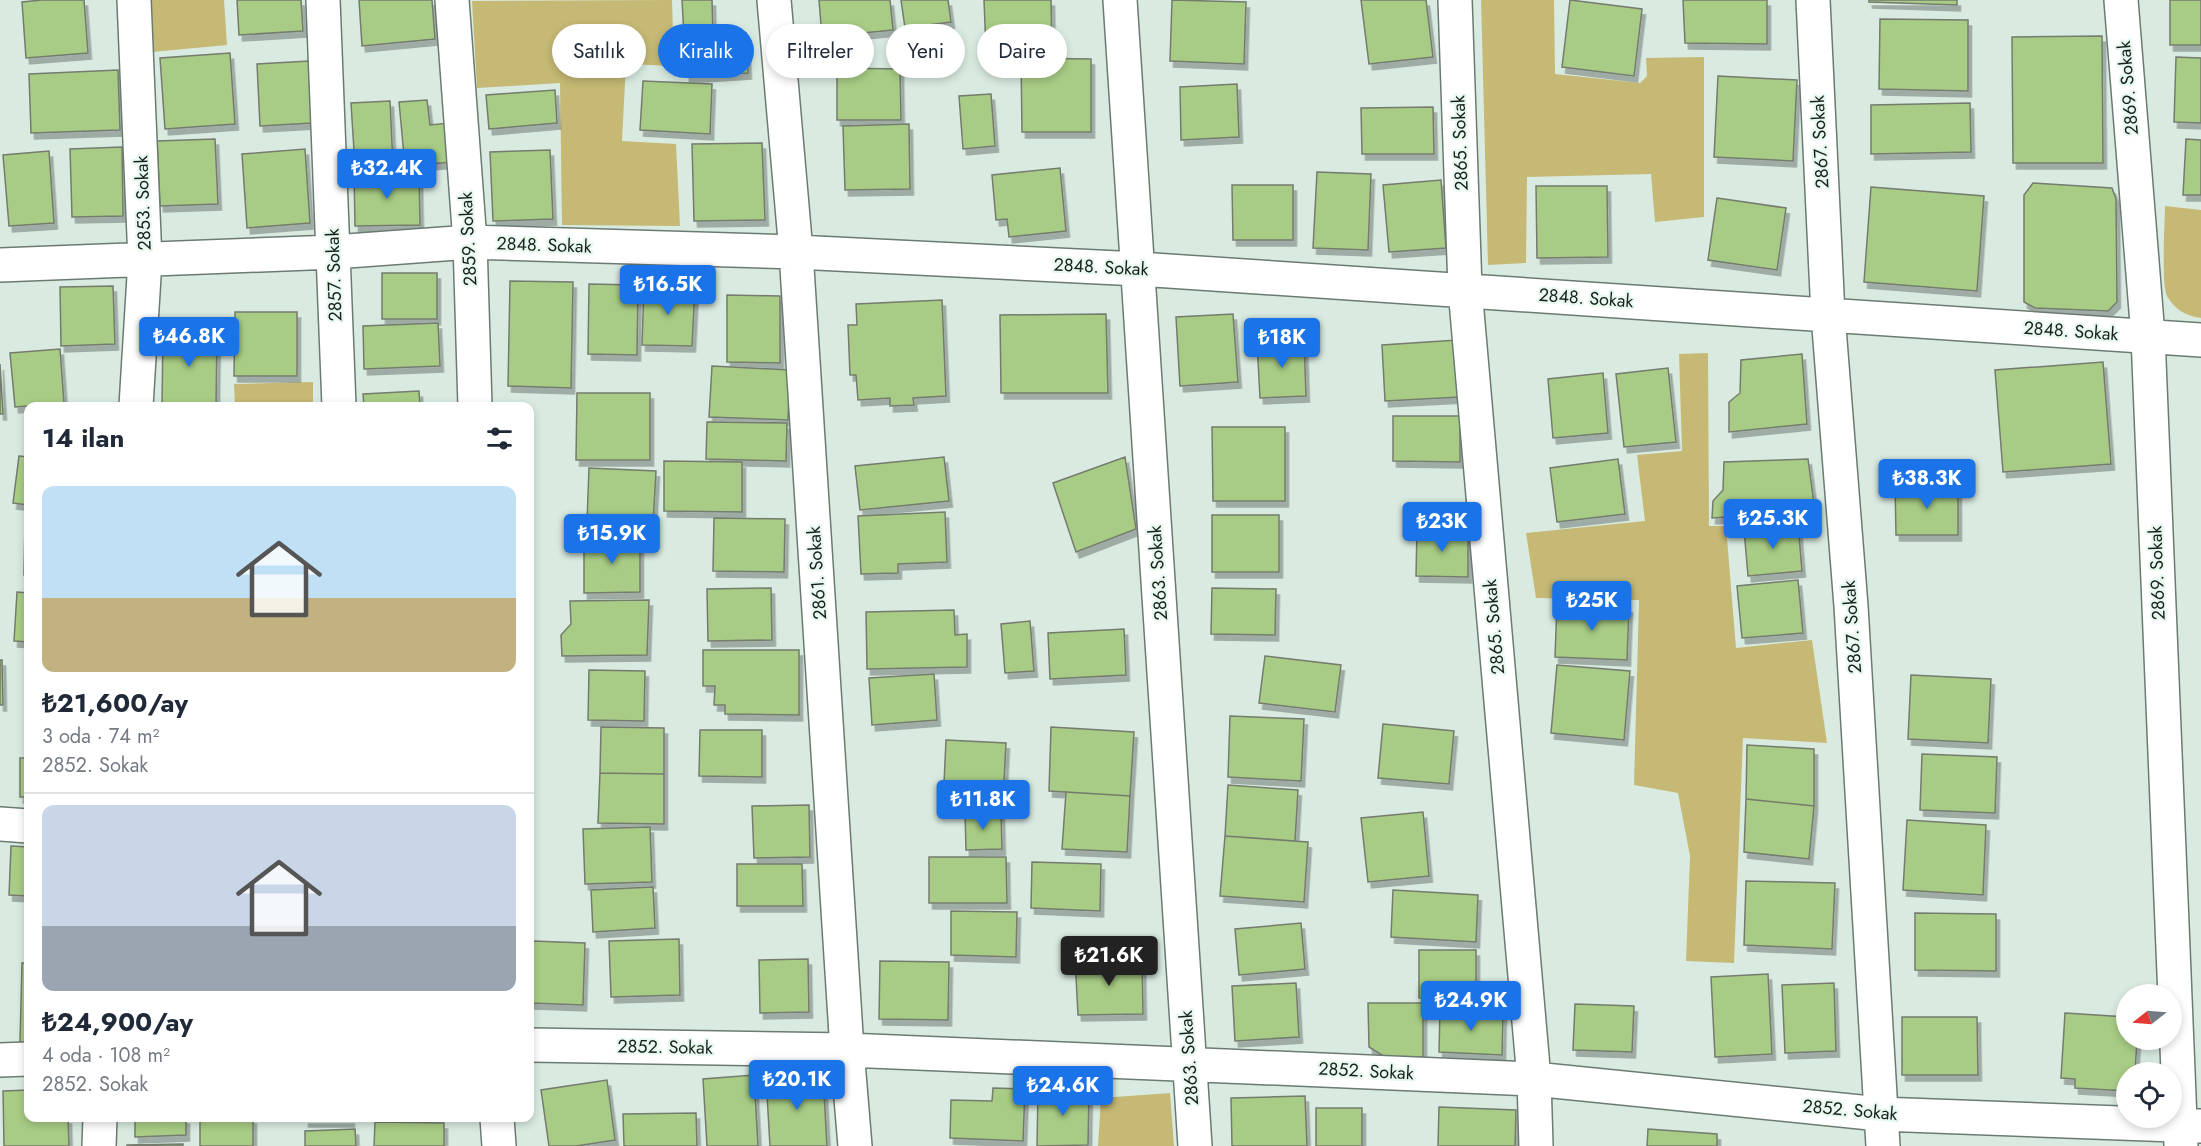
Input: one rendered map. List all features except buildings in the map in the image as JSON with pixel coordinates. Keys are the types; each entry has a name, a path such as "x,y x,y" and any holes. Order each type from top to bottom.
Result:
{"street":[{"name":"2853. Sokak","path":"134,0 145,260 136,402"},
{"name":"2857. Sokak","path":"323,0 339,402"},
{"name":"2859. Sokak","path":"452,0 470,242 475,402"},
{"name":"2861. Sokak","path":"774,0 796,252 855,1146"},
{"name":"2863. Sokak","path":"1120,0 1195,1146"},
{"name":"2865. Sokak","path":"1455,0 1465,289 1534,1079 1536,1146"},
{"name":"2867. Sokak","path":"1813,0 1828,315 1851,606 1883,1146"},
{"name":"2869. Sokak","path":"2121,0 2148,336 2187,1132"},
{"name":"2848. Sokak","path":"0,265 334,252 470,242 796,252 1139,269 1465,289 2201,340"},
{"path":"0,824 24,826"},
{"name":"2852. Sokak","path":"534,1045 847,1050 1534,1079 1880,1114 2187,1132"},
{"path":"0,1060 24,1059"},
{"path":"99,1146 100,1122"},
{"path":"497,1122 499,1146"}],"shaded area":[{"path":"148,0 224,0 227,45 152,52"},
{"path":"672,0 673,24 658,24 658,65 646,65 646,24 552,24 552,78 625,78 622,141 676,144 680,226 562,225 560,83 477,88 472,1"},
{"path":"1481,0 1554,0 1555,74 1640,83 1647,76 1646,58 1704,57 1704,217 1655,222 1651,174 1527,177 1526,263 1488,265"},
{"path":"2165,206 2201,210 2201,318 2181,312 2167,296 2165,290"},
{"path":"1708,353 1709,526 1726,526 1736,648 1812,640 1827,743 1743,738 1734,963 1686,961 1690,856 1678,793 1634,785 1639,600 1536,598 1526,533 1645,521 1637,455 1682,451 1679,354"},
{"path":"313,382 313,402 235,402 234,384"},
{"path":"1170,1093 1174,1146 1098,1146 1101,1098"}]}
